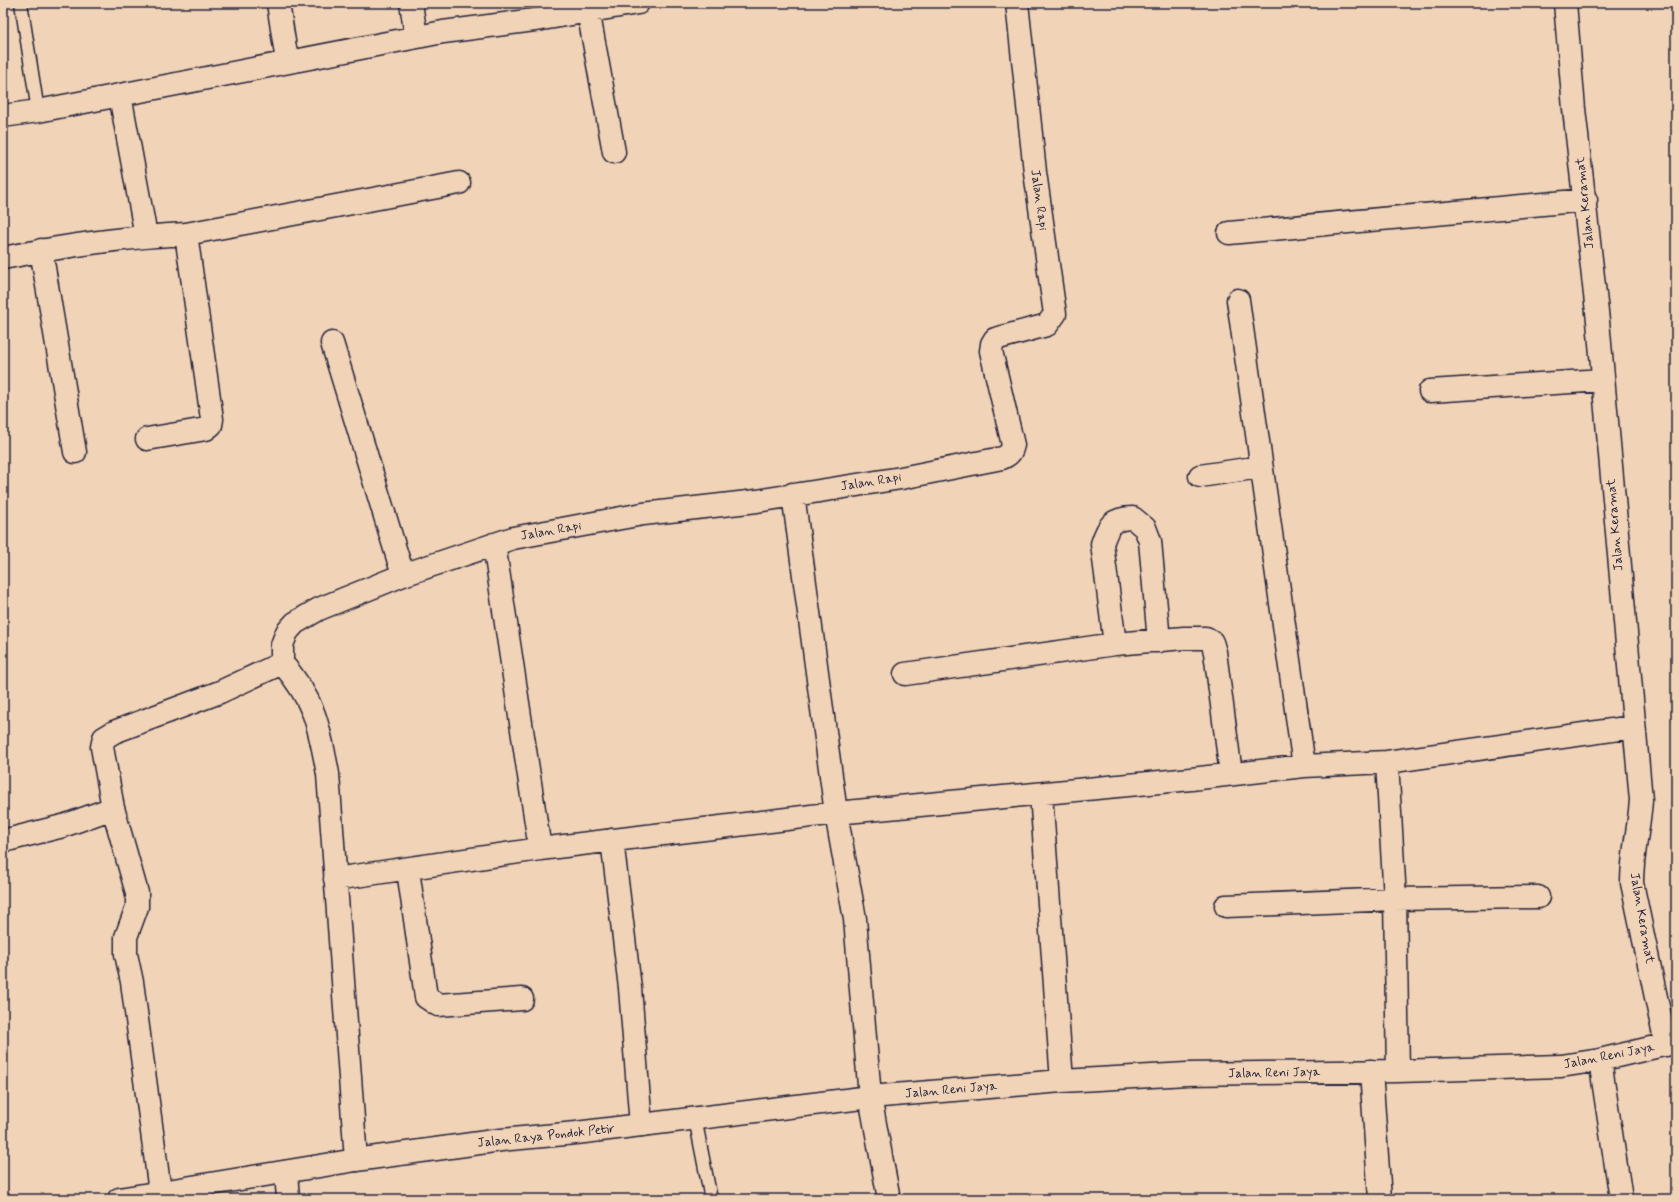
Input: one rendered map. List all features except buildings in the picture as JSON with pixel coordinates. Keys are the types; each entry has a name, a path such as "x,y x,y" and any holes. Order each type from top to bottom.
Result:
{"street":[{"path":"278,3 287,61"},
{"path":"411,3 416,37"},
{"path":"3,116 120,96 287,61 443,32 541,11 588,10 638,3"},
{"name":"Jalan Rapi","path":"282,663 282,645 287,632 295,623 319,609 403,575 513,538 643,514 757,501 793,494 901,478 1002,458 1012,452 1013,445 991,351 992,344 995,338 1048,325 1055,314 1035,172 1018,3"},
{"name":"Jalan Keramat","path":"1565,3 1574,109 1586,200 1633,727 1641,800 1632,861 1632,883 1671,1043"},
{"path":"588,10 614,152"},
{"path":"120,96 146,236"},
{"path":"3,258 41,250 146,236 186,234 459,183"},
{"path":"1229,233 1586,200"},
{"path":"147,439 206,429 211,425 211,411 186,234"},
{"path":"41,250 75,452"},
{"path":"1238,300 1260,467 1274,547 1304,766"},
{"path":"332,343 403,575"},
{"path":"1430,391 1603,380"},
{"path":"1200,476 1260,467"},
{"path":"793,494 836,813 855,919 870,1097 890,1199"},
{"path":"1115,644 1102,544 1106,529 1119,518 1133,518 1145,528 1150,541 1159,641"},
{"path":"494,544 540,849"},
{"path":"905,674 1115,644 1184,638 1206,638 1212,642 1215,652 1231,774"},
{"path":"160,1192 126,954 126,937 137,907 137,893 113,808 102,747 104,738 114,732 220,692 282,663 298,681 311,704 321,734 328,774 356,1160"},
{"path":"335,879 408,870 540,849 836,813 1040,794 1304,766 1387,762 1633,727"},
{"path":"1387,762 1396,899 1398,1071"},
{"path":"1040,794 1062,1081"},
{"path":"3,841 63,826 113,808"},
{"path":"612,840 630,988 641,1125"},
{"path":"408,870 426,997 438,1005 522,999"},
{"path":"1226,906 1396,899 1538,897"},
{"name":"Jalan Reni Jaya","path":"870,1097 1062,1081 1187,1074 1398,1071 1561,1066 1600,1060 1671,1043"},
{"path":"1600,1060 1621,1199"},
{"path":"1371,1071 1380,1199"},
{"name":"Jalan Raya Pondok Petir","path":"119,1199 356,1160 501,1140 641,1125 870,1097"},
{"path":"286,1172 288,1199"}],"lane":[{"path":"21,3 38,111"},
{"path":"695,1118 710,1199"}]}
